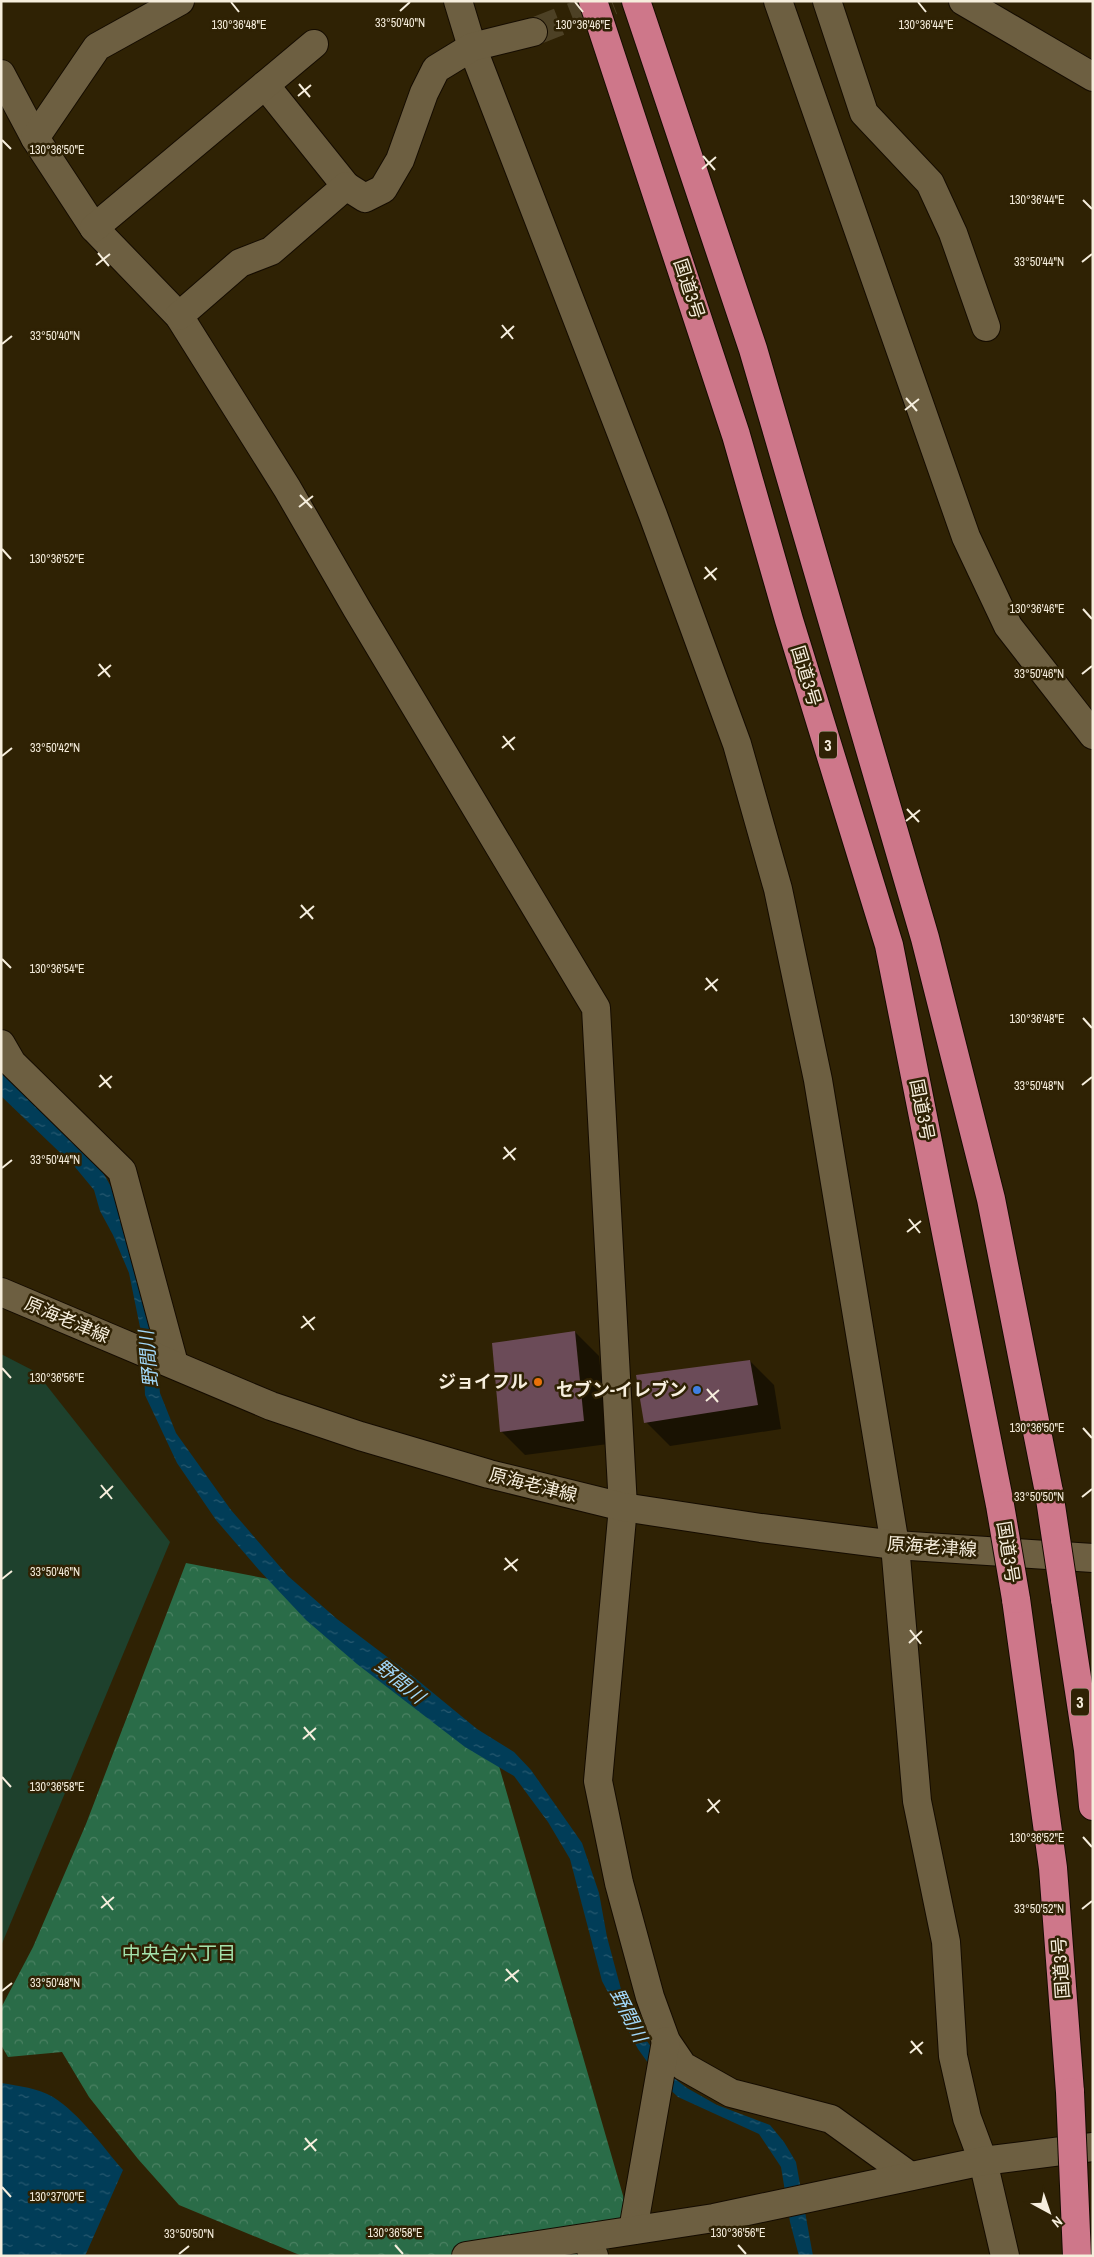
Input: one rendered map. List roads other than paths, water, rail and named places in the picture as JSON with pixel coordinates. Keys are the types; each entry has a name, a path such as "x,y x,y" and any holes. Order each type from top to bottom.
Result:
{"highway":[{"name":"国道3号","path":"593,1 736,435 792,630 889,945 1000,1505 1016,1598 1054,1868 1070,2092 1077,2256"},
{"name":"3","path":"636,1 753,348 925,938 991,1199 1049,1492 1088,1750 1093,1806"}],"street":[{"path":"35,138 97,47 180,1"},
{"path":"458,1 472,47 650,506 737,744 778,888 818,1080 895,1546 917,1801 946,1942 953,2056 967,2118 983,2161 1005,2256"},
{"path":"778,1 966,537 1008,626 1093,734"},
{"path":"827,1 864,113 930,182 953,232 986,327"},
{"path":"963,1 1093,77"},
{"path":"265,85 346,186 365,198 383,189 400,160 424,93 436,69 472,47 533,32"},
{"path":"94,228 314,44"},
{"path":"1,74 35,138 94,228 179,316 287,488 362,618 596,1008 623,1507 598,1780 619,1883 650,1997 666,2041 683,2066 731,2092 831,2119 910,2176"},
{"path":"179,316 240,263 271,251 346,186"},
{"path":"1,1044 12,1063 122,1171 174,1364"},
{"name":"原海老津線","path":"1,1292 271,1406 360,1436 489,1474 623,1507 895,1546 1093,1558"},
{"path":"632,2230 666,2041"},
{"path":"466,2256 590,2247 632,2230 714,2218 983,2161 1093,2147"}],"water":[{"name":"野間川","path":"1,1065 97,1162 118,1199 150,1301 160,1393 176,1433 231,1510 288,1576 337,1619 415,1678 477,1729 514,1752 531,1770 582,1843 599,1893 607,1937 622,1993 647,2041 670,2075 687,2088 717,2105 770,2125 784,2142 796,2162 813,2256 799,2256 790,2222 781,2167 759,2134 678,2097 661,2081 638,2049 602,1981 570,1859 548,1822 514,1776 465,1747 357,1664 306,1620 216,1520 177,1463 145,1395 143,1342 129,1273 113,1235 100,1211 94,1190 75,1167 1,1096"},
{"path":"1,2083 35,2089 63,2104 82,2122 123,2170 85,2256 1,2256"}],"tunnel":[{"path":"533,32 612,1"}],"place":[{"name":"ジョイフル","path":"538,1382"},
{"name":"セブン-イレブン","path":"697,1390"}],"district":[{"name":"中央台六丁目","path":"179,1953"}]}
